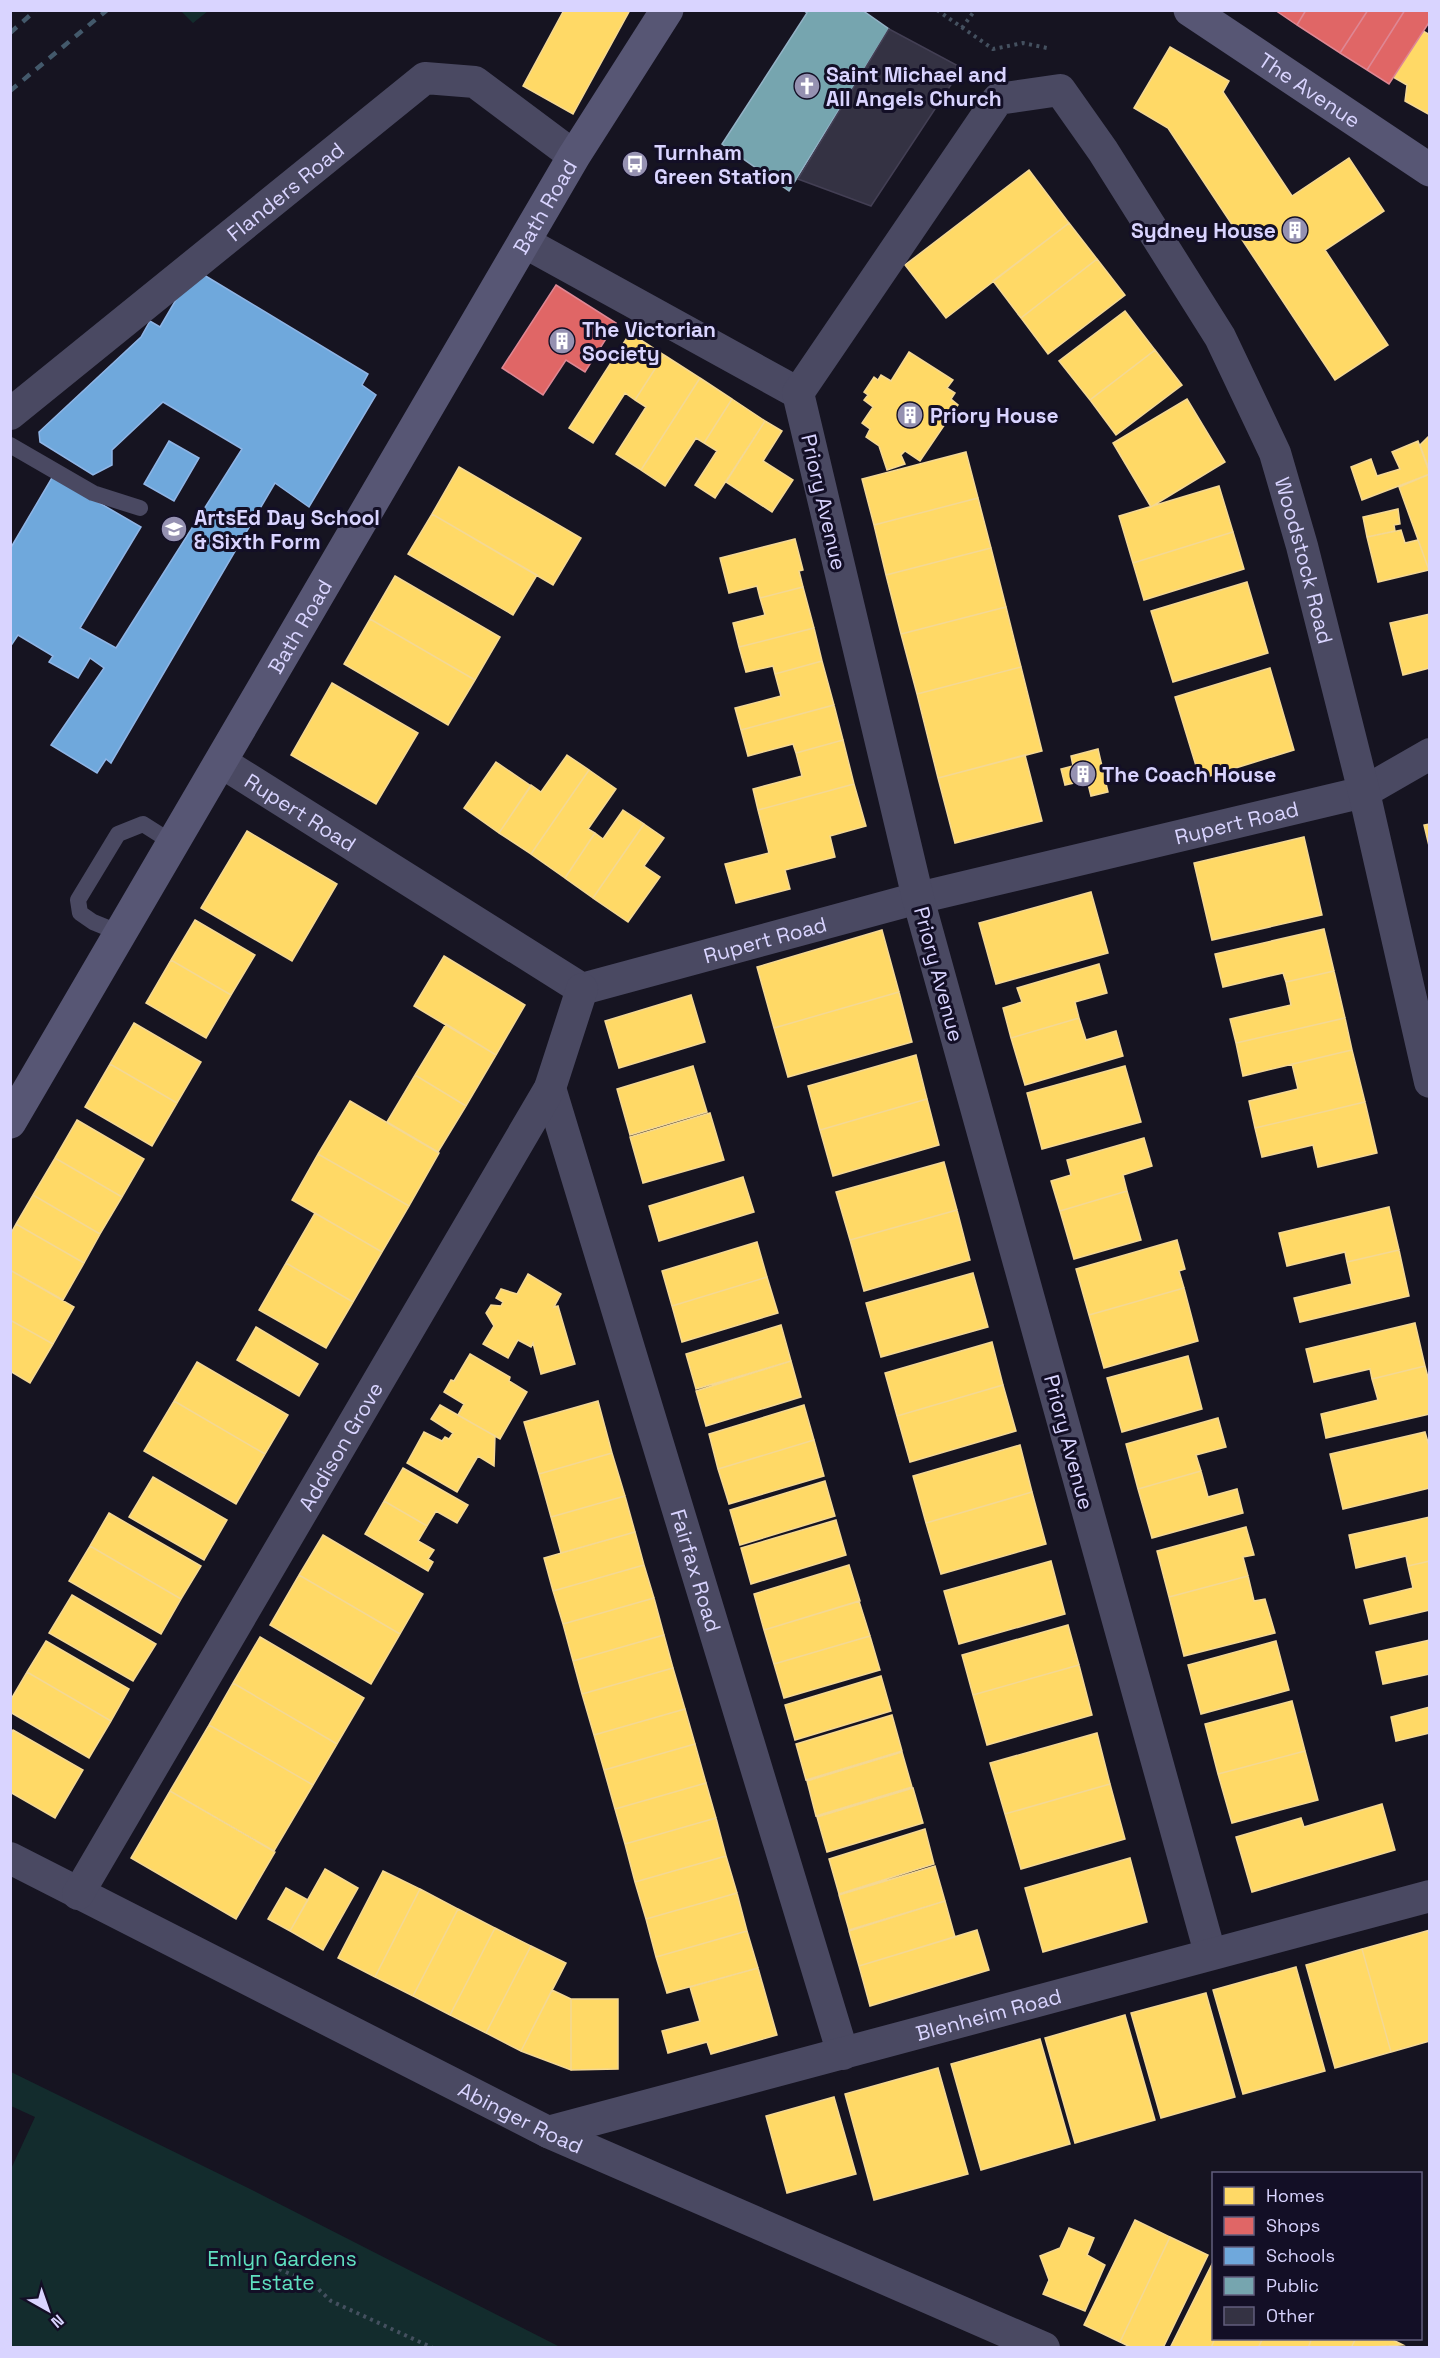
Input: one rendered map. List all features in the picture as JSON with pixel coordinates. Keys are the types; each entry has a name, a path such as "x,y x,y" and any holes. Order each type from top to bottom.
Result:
{"main road":[{"name":"Bath Road","path":"10,1122 574,156 667,10"},
{"name":"The Avenue","path":"1190,10 1430,170"}],"street":[{"name":"Flanders Road","path":"10,414 425,78 475,82 574,156"},
{"name":"Woodstock Road","path":"798,393 998,99 1060,90 1103,151 1220,337 1275,453 1302,546 1364,792 1430,1082"},
{"path":"524,242 798,393"},
{"name":"Priory Avenue","path":"798,393 918,898 1210,1953"},
{"name":"Rupert Road","path":"220,762 582,989 918,898 1364,792 1430,754"},
{"name":"Addison Grove","path":"78,1894 550,1088 582,989"},
{"name":"Fairfax Road","path":"550,1088 843,2054"},
{"name":"Abinger Road","path":"10,1858 548,2132 1044,2348"},
{"name":"Blenheim Road","path":"548,2132 1210,1953 1430,1896"}],"lane":[{"path":"10,445 93,493 140,508"},
{"path":"120,933 93,922 80,913 78,900 118,834 134,825 143,824 173,843"}],"path":[{"path":"937,10 993,50 1023,43 1047,48"},
{"path":"962,28 975,10"},
{"path":"279,2269 313,2284 331,2301 433,2348"}],"green space":[{"path":"181,11 208,11 193,23"},
{"name":"Emlyn Gardens Estate","path":"11,2072 246,2187 560,2347 11,2347 11,2169 35,2117 11,2106"}],"building: Homes":[{"path":"564,10 630,10 573,114 523,86"},
{"path":"1423,31 1430,35 1430,115 1405,101 1407,85 1393,77"},
{"name":"Sydney House","path":"1170,47 1229,81 1223,92 1292,196 1349,158 1384,211 1325,250 1388,345 1335,380 1168,128 1134,108"},
{"path":"1029,170 1069,223 946,318 905,265"},
{"path":"1069,223 1097,259 1021,318 993,281"},
{"path":"1097,259 1125,295 1048,354 1021,318"},
{"path":"1125,311 1155,350 1090,400 1059,361"},
{"path":"630,333 664,355 635,400 625,393 593,443 569,428"},
{"path":"1155,350 1182,385 1116,435 1090,400"},
{"name":"Priory House","path":"909,352 953,380 947,388 955,393 951,399 958,405 920,461 905,451 901,455 905,464 887,470 879,446 866,437 870,429 862,423 873,407 864,400 868,395 864,392 874,377 878,380 881,375 891,381"},
{"path":"664,355 700,378 641,470 616,454 646,407 635,400"},
{"path":"700,378 732,399 704,443 696,438 665,486 641,470"},
{"path":"732,399 765,421 715,498 695,485 717,451 704,443"},
{"path":"1187,399 1225,462 1151,507 1113,443"},
{"path":"765,421 782,431 763,461 793,480 772,512 726,482"},
{"path":"1430,435 1430,472 1420,445"},
{"path":"1418,441 1430,474 1362,500 1351,467 1371,459 1377,476 1400,469 1392,452"},
{"path":"966,452 978,498 874,525 862,479"},
{"path":"459,467 581,538 553,585 432,514"},
{"path":"1430,474 1430,569 1429,570 1399,487"},
{"path":"1219,486 1233,532 1133,563 1119,516"},
{"path":"978,498 991,548 886,575 874,525"},
{"path":"1398,509 1400,524 1394,525 1395,531 1367,537 1363,517"},
{"path":"432,514 537,575 513,615 408,554"},
{"path":"1401,530 1405,543 1418,540 1429,570 1378,582 1367,537"},
{"path":"1233,532 1244,569 1144,600 1133,563"},
{"path":"795,539 803,570 799,571 803,587 760,598 757,586 729,593 720,558"},
{"path":"991,548 1006,607 901,634 886,575"},
{"path":"395,576 500,637 475,680 370,619"},
{"path":"1247,582 1268,653 1173,682 1151,611"},
{"path":"803,587 814,628 739,647 733,623 765,615 760,598"},
{"path":"1006,607 1021,667 917,694 901,634"},
{"path":"1430,614 1430,668 1403,675 1390,623"},
{"path":"370,619 475,680 448,725 344,664"},
{"path":"814,628 822,661 775,674 773,666 746,672 739,647"},
{"path":"822,661 834,705 741,730 735,708 781,696 775,674"},
{"path":"1021,667 1042,751 938,778 917,694"},
{"path":"1270,668 1294,750 1200,779 1175,697"},
{"path":"332,683 418,733 376,804 291,755"},
{"path":"834,705 843,740 796,753 793,744 748,756 741,730"},
{"path":"843,740 854,784 758,810 753,789 802,776 796,753"},
{"name":"The Coach House","path":"1098,749 1108,792 1091,796 1087,780 1065,785 1061,769 1073,766 1071,756"},
{"path":"567,755 589,770 531,854 499,833 531,785 541,792"},
{"path":"1025,755 1042,821 955,843 938,778"},
{"path":"496,762 531,786 499,833 464,808"},
{"path":"589,770 616,789 588,829 595,833 565,878 531,854"},
{"path":"854,784 866,826 830,836 835,857 785,870 790,889 736,903 725,864 769,853 758,810"},
{"path":"623,810 644,824 593,898 565,878 595,833 603,839"},
{"path":"644,824 664,838 644,866 660,877 628,922 593,898"},
{"path":"1430,824 1430,850 1424,825"},
{"path":"247,831 337,884 292,961 201,908"},
{"path":"1304,837 1322,915 1212,940 1194,863"},
{"path":"1091,892 1108,953 996,984 979,923"},
{"path":"195,920 255,955 231,995 171,960"},
{"path":"1324,929 1334,971 1286,982 1283,973 1223,987 1215,954"},
{"path":"882,930 899,992 774,1028 757,967"},
{"path":"444,956 525,1005 496,1055 414,1006"},
{"path":"171,960 231,995 206,1038 146,1003"},
{"path":"1099,964 1107,993 1075,1002 1079,1018 1011,1038 1003,1008 1022,1002 1017,988"},
{"path":"1334,971 1345,1018 1236,1043 1230,1019 1291,1005 1286,982"},
{"path":"899,992 912,1042 788,1077 774,1028"},
{"path":"691,995 705,1042 619,1068 605,1021"},
{"path":"1079,1018 1086,1040 1116,1031 1123,1056 1025,1085 1011,1038"},
{"path":"1345,1018 1352,1050 1243,1076 1236,1043"},
{"path":"134,1023 201,1062 177,1103 110,1064"},
{"path":"446,1024 496,1055 466,1106 415,1075"},
{"path":"1352,1050 1365,1102 1255,1128 1249,1101 1298,1089 1292,1064"},
{"path":"916,1055 927,1099 820,1130 808,1086"},
{"path":"110,1064 177,1103 152,1146 85,1107"},
{"path":"693,1066 707,1112 630,1135 617,1089"},
{"path":"1125,1066 1141,1122 1042,1149 1027,1093"},
{"path":"415,1075 466,1106 438,1152 387,1122"},
{"path":"927,1099 939,1145 833,1176 820,1130"},
{"path":"350,1101 439,1153 409,1206 318,1154"},
{"path":"1365,1102 1377,1153 1318,1167 1313,1145 1262,1157 1255,1128"},
{"path":"710,1113 724,1160 643,1183 630,1137"},
{"path":"77,1120 144,1159 122,1197 55,1158"},
{"path":"1144,1138 1152,1166 1123,1175 1127,1191 1060,1211 1051,1181 1071,1175 1067,1160"},
{"path":"318,1154 409,1206 382,1252 292,1200"},
{"path":"55,1158 122,1197 100,1234 33,1195"},
{"path":"944,1162 957,1210 850,1240 836,1192"},
{"path":"743,1177 754,1212 659,1241 649,1206"},
{"path":"1127,1191 1141,1240 1074,1259 1060,1211"},
{"path":"33,1195 100,1234 84,1263 16,1224"},
{"path":"1389,1207 1399,1250 1347,1262 1345,1252 1287,1266 1279,1233"},
{"path":"957,1210 970,1260 864,1291 850,1240"},
{"path":"315,1213 382,1252 353,1302 286,1263"},
{"path":"16,1224 84,1263 63,1300 10,1270 10,1235"},
{"path":"1177,1240 1185,1269 1179,1271 1184,1288 1089,1315 1076,1269"},
{"path":"757,1242 767,1277 672,1306 662,1271"},
{"path":"1399,1250 1409,1296 1300,1322 1294,1298 1352,1284 1347,1262"},
{"path":"286,1263 353,1302 326,1348 259,1310"},
{"path":"10,1270 74,1307 53,1344 10,1320"},
{"path":"973,1273 988,1327 881,1357 866,1303"},
{"path":"528,1274 561,1294 554,1307 558,1306 575,1364 541,1374 533,1343 531,1347 518,1340 508,1358 483,1344 494,1326 486,1313 491,1305 501,1306 503,1302 496,1298 501,1289 517,1294"},
{"path":"767,1277 778,1313 682,1342 672,1306"},
{"path":"1184,1288 1198,1341 1104,1368 1089,1315"},
{"path":"10,1320 53,1344 30,1383 10,1371"},
{"path":"1415,1323 1425,1366 1372,1379 1370,1369 1314,1382 1306,1349"},
{"path":"781,1325 791,1361 696,1389 686,1354"},
{"path":"256,1327 318,1364 299,1396 237,1360"},
{"path":"992,1342 1003,1385 897,1416 885,1373"},
{"path":"470,1354 510,1377 509,1381 527,1392 500,1439 458,1415 464,1404 444,1392 451,1380 454,1381"},
{"path":"1188,1356 1202,1409 1122,1432 1107,1378"},
{"path":"791,1361 801,1397 706,1426 696,1391"},
{"path":"197,1362 288,1415 265,1454 174,1401"},
{"path":"1425,1366 1430,1385 1430,1414 1326,1438 1321,1414 1378,1400 1372,1379"},
{"path":"1003,1385 1016,1431 910,1462 897,1416"},
{"path":"174,1401 265,1454 236,1504 144,1451"},
{"path":"598,1401 612,1453 539,1474 524,1422"},
{"path":"440,1405 495,1436 494,1466 478,1456 457,1492 407,1463 424,1432 442,1441 445,1437 449,1439 453,1433 431,1419"},
{"path":"804,1405 814,1440 718,1469 709,1434"},
{"path":"1218,1418 1226,1447 1196,1455 1201,1471 1138,1489 1126,1444"},
{"path":"1425,1432 1430,1449 1430,1488 1343,1509 1330,1454"},
{"path":"814,1440 824,1476 729,1504 718,1469"},
{"path":"1020,1445 1032,1492 926,1523 913,1476"},
{"path":"612,1453 625,1496 551,1517 539,1474"},
{"path":"403,1468 468,1505 457,1523 436,1511 427,1526 384,1501"},
{"path":"1201,1471 1208,1497 1237,1489 1243,1513 1152,1538 1138,1489"},
{"path":"153,1477 227,1520 204,1560 129,1517"},
{"path":"825,1481 835,1516 740,1545 730,1510"},
{"path":"1032,1492 1046,1544 941,1574 926,1523"},
{"path":"625,1496 635,1532 561,1553 551,1517"},
{"path":"384,1501 427,1526 418,1541 434,1550 428,1559 433,1562 428,1571 365,1534"},
{"path":"109,1513 201,1566 181,1599 90,1546"},
{"path":"1430,1517 1430,1561 1408,1566 1406,1556 1356,1568 1349,1535"},
{"path":"836,1520 846,1555 751,1584 741,1548"},
{"path":"1246,1527 1254,1555 1243,1557 1248,1576 1169,1597 1157,1551"},
{"path":"635,1532 644,1565 553,1591 544,1558"},
{"path":"323,1535 423,1594 400,1634 299,1575"},
{"path":"90,1546 181,1599 161,1634 69,1581"},
{"path":"1051,1561 1065,1614 959,1644 944,1591"},
{"path":"1430,1561 1430,1610 1370,1624 1364,1600 1413,1588 1408,1566"},
{"path":"644,1565 654,1598 563,1624 553,1591"},
{"path":"849,1565 860,1601 764,1630 754,1594"},
{"path":"299,1575 400,1634 371,1684 270,1625"},
{"path":"1248,1576 1254,1601 1265,1599 1275,1633 1184,1656 1169,1597"},
{"path":"72,1595 156,1644 133,1681 49,1633"},
{"path":"654,1598 664,1635 573,1661 563,1624"},
{"path":"859,1601 870,1636 774,1664 764,1630"},
{"path":"1068,1625 1079,1665 973,1695 962,1655"},
{"path":"664,1635 673,1668 582,1694 573,1661"},
{"path":"870,1636 880,1670 784,1698 774,1664"},
{"path":"260,1637 364,1698 337,1744 233,1683"},
{"path":"1430,1640 1430,1674 1383,1684 1376,1652"},
{"path":"46,1641 129,1689 111,1721 27,1672"},
{"path":"1276,1641 1289,1690 1201,1714 1188,1665"},
{"path":"1079,1665 1092,1715 987,1745 973,1695"},
{"path":"673,1668 685,1709 594,1735 582,1694"},
{"path":"27,1672 111,1721 89,1758 10,1712 10,1701"},
{"path":"881,1676 891,1711 795,1740 785,1705"},
{"path":"233,1683 337,1744 313,1785 209,1725"},
{"path":"1292,1701 1305,1751 1218,1774 1205,1724"},
{"path":"1430,1707 1430,1733 1396,1741 1391,1717"},
{"path":"685,1709 695,1744 604,1770 594,1735"},
{"path":"892,1715 902,1751 806,1780 796,1744"},
{"path":"209,1725 313,1785 274,1851 170,1791"},
{"path":"13,1730 83,1770 55,1818 10,1792 10,1735"},
{"path":"1097,1733 1110,1784 1005,1814 990,1763"},
{"path":"695,1744 706,1783 615,1809 604,1770"},
{"path":"1305,1751 1318,1800 1232,1823 1218,1774"},
{"path":"902,1752 912,1787 816,1816 807,1781"},
{"path":"706,1783 716,1818 625,1844 615,1809"},
{"path":"1110,1784 1125,1839 1021,1869 1005,1814"},
{"path":"913,1788 923,1823 827,1852 817,1817"},
{"path":"170,1791 275,1852 236,1919 131,1858"},
{"path":"1382,1804 1395,1850 1252,1892 1236,1837 1301,1818 1304,1827"},
{"path":"716,1818 726,1856 635,1882 625,1844"},
{"path":"925,1829 934,1864 839,1894 829,1859"},
{"path":"726,1856 737,1893 646,1919 635,1882"},
{"path":"1130,1858 1147,1922 1043,1952 1025,1888"},
{"path":"935,1866 945,1901 849,1930 839,1895"},
{"path":"325,1869 358,1888 323,1950 290,1931"},
{"path":"383,1871 420,1889 375,1977 338,1958"},
{"path":"286,1888 308,1900 290,1931 268,1919"},
{"path":"420,1889 458,1909 413,1996 375,1977"},
{"path":"737,1893 747,1931 656,1957 646,1919"},
{"path":"945,1901 955,1937 859,1966 849,1931"},
{"path":"458,1909 495,1928 450,2015 413,1996"},
{"path":"495,1928 531,1946 486,2033 450,2015"},
{"path":"977,1930 989,1970 870,2006 859,1966"},
{"path":"1430,1930 1430,2041 1391,2052 1362,1949"},
{"path":"747,1931 758,1968 667,1993 656,1957"},
{"path":"531,1946 566,1963 521,2051 486,2033"},
{"path":"1362,1949 1391,2052 1335,2068 1306,1965"},
{"path":"1296,1967 1325,2071 1243,2094 1213,1990"},
{"path":"758,1968 777,2035 711,2054 707,2042 668,2053 662,2031 700,2021 690,1987"},
{"path":"552,1990 571,1999 571,2070 521,2051"},
{"path":"1206,1993 1235,2097 1161,2118 1131,2013"},
{"path":"571,1999 618,1999 618,2069 571,2070"},
{"path":"1125,2015 1155,2120 1075,2143 1045,2038"},
{"path":"1040,2039 1070,2144 981,2170 951,2064"},
{"path":"938,2068 968,2174 874,2200 845,2094"},
{"path":"834,2097 856,2174 787,2193 766,2116"},
{"path":"1135,2220 1170,2237 1120,2342 1084,2325"},
{"path":"1069,2228 1094,2238 1087,2255 1105,2265 1085,2311 1043,2294 1049,2280 1040,2256 1060,2248"},
{"path":"1170,2237 1208,2255 1163,2348 1132,2348 1120,2342"},
{"path":"1212,2264 1212,2340 1214,2340 1211,2348 1170,2348"},
{"path":"1214,2340 1262,2340 1258,2348 1211,2348"},
{"path":"1262,2340 1311,2340 1308,2348 1258,2348"},
{"path":"1311,2340 1355,2340 1351,2348 1308,2348"},
{"path":"1355,2340 1393,2340 1403,2345 1351,2348"}],"building: Shops":[{"path":"1275,10 1306,10 1297,25"},
{"path":"1306,10 1368,10 1340,53 1297,25"},
{"path":"1368,10 1405,10 1367,70 1340,53"},
{"path":"1405,10 1430,10 1430,21 1389,84 1367,70"},
{"name":"The Victorian Society","path":"556,285 616,323 585,372 566,360 543,395 502,368"}],"building: Schools":[{"path":"194,269 368,374 362,385 376,395 309,507 275,483 111,763 106,759 97,773 51,745 104,668 90,658 78,678 49,662 53,656 18,635 10,647 10,549 53,476 141,527 80,628 116,648 242,449 163,402 112,450 112,465 93,475 40,442 39,432 141,337 150,321 160,327"},
{"path":"169,441 199,458 174,501 144,484"}],"building: Public":[{"name":"Saint Michael and All Angels Church","path":"803,10 862,10 889,29 789,191 722,144 807,13"}],"building: Other":[{"path":"889,29 962,68 871,206 798,179"}],"railway":[{"path":"10,33 36,10"},
{"path":"10,91 107,10"}],"place":[{"name":"Saint Michael and All Angels Church","path":"807,86"},
{"name":"Turnham Green Station","path":"635,164"},
{"name":"Sydney House","path":"1295,230"},
{"name":"The Victorian Society","path":"562,341"},
{"name":"Priory House","path":"910,415"},
{"name":"ArtsEd Day School & Sixth Form","path":"174,529"},
{"name":"The Coach House","path":"1083,774"}]}
